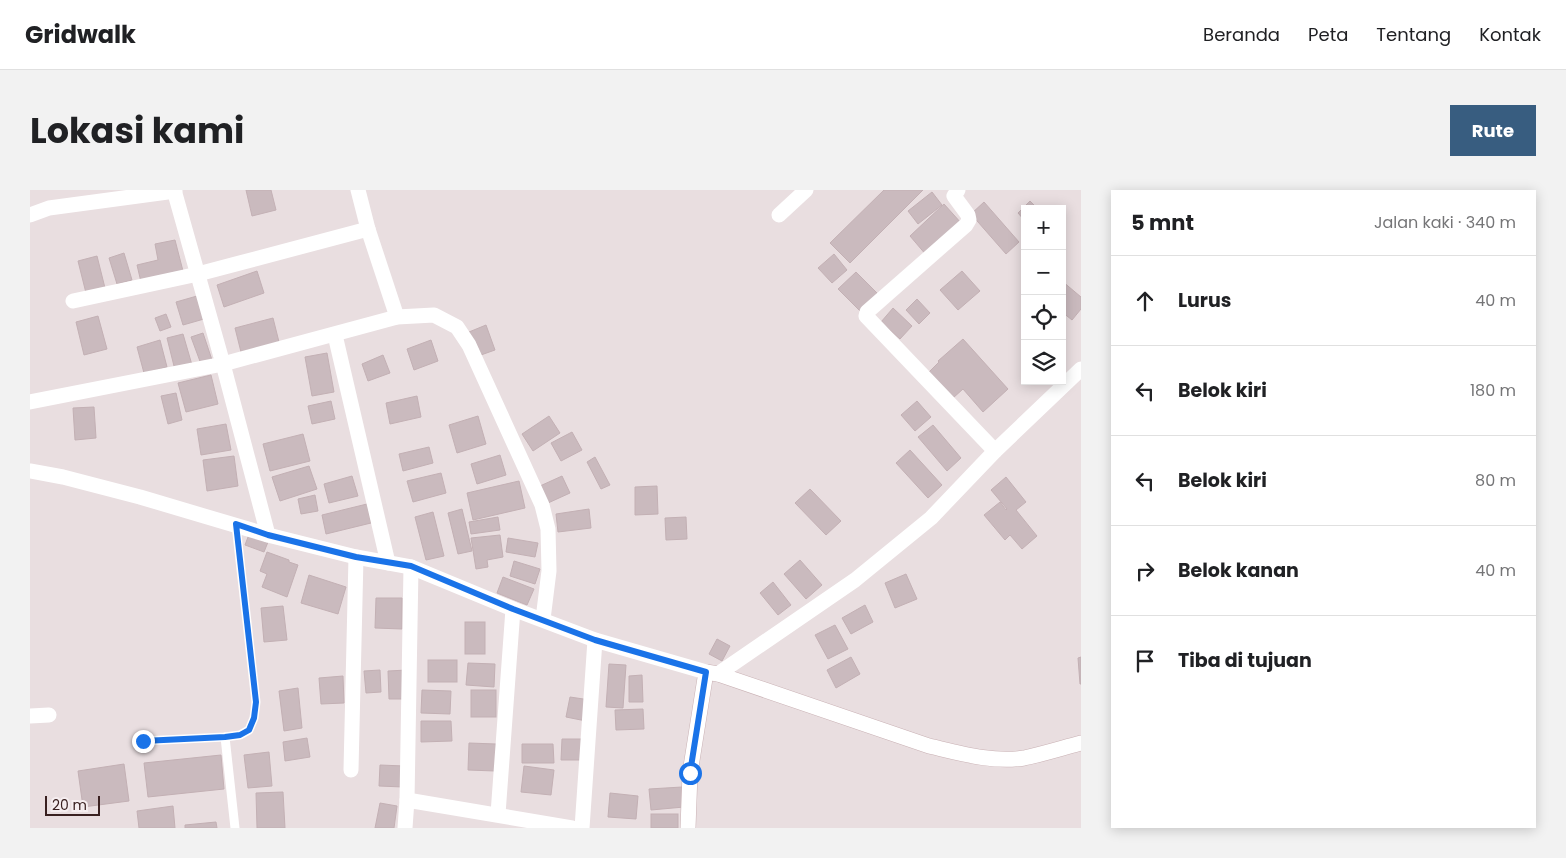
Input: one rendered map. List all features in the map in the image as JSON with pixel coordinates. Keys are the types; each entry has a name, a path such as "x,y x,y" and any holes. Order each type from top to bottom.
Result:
{"street":[{"path":"30,216 49,208 175,190 268,535"},
{"path":"358,190 368,229 397,317"},
{"path":"779,215 806,190"},
{"path":"958,190 954,196 970,220 966,226 867,312 866,316 996,450"},
{"path":"73,300 198,274 368,229"},
{"path":"30,402 223,364 397,317 434,315 457,327 469,345 542,505 548,529 549,571 542,619"},
{"path":"335,335 388,563"},
{"path":"688,828 690,773 712,673 855,580 931,518 996,450 1081,369"},
{"path":"30,472 63,477 236,524 268,535 356,557 411,566 513,609 595,640 712,673 929,746 998,759 1024,758 1081,743"},
{"path":"351,770 356,557"},
{"path":"405,828 408,800 411,566"},
{"path":"498,814 513,609"},
{"path":"582,828 595,640"},
{"path":"30,716 49,715"},
{"path":"408,800 572,828"}],"lane":[{"path":"143,741 225,737 240,735 249,730 254,718 256,702 236,524"},
{"path":"225,737 235,828"}],"building":[{"path":"246,190 271,190 276,210 252,216"},
{"path":"884,190 923,190 850,263 830,243"},
{"path":"932,192 942,205 918,224 908,211"},
{"path":"1030,201 1034,205 1026,205"},
{"path":"984,202 1019,242 1006,254 971,214"},
{"path":"944,204 962,224 927,256 910,236"},
{"path":"175,240 183,271 141,282 137,265 158,260 155,244"},
{"path":"124,253 132,280 117,284 109,258"},
{"path":"834,254 847,270 832,283 818,268"},
{"path":"97,256 105,288 86,293 78,261"},
{"path":"257,271 264,293 224,307 217,285"},
{"path":"962,271 980,291 958,310 940,290"},
{"path":"856,272 878,294 860,311 838,289"},
{"path":"1066,284 1081,297 1081,309 1072,320 1066,315"},
{"path":"197,296 204,319 183,325 176,302"},
{"path":"917,299 930,313 919,324 906,310"},
{"path":"893,308 912,326 900,339 881,322"},
{"path":"166,314 171,327 160,331 155,318"},
{"path":"98,316 107,349 84,355 76,322"},
{"path":"273,318 279,342 241,352 235,328"},
{"path":"486,325 495,350 478,356 469,332"},
{"path":"203,333 212,360 201,364 191,337"},
{"path":"183,334 192,365 175,370 167,338"},
{"path":"963,339 1008,389 983,412 963,389 953,398 929,372 938,361"},
{"path":"160,340 167,367 144,373 137,347"},
{"path":"431,340 438,361 414,370 407,349"},
{"path":"327,353 334,392 312,396 305,357"},
{"path":"383,355 390,373 368,381 362,364"},
{"path":"211,375 218,404 186,412 178,383"},
{"path":"176,393 182,420 168,424 161,396"},
{"path":"417,396 421,417 390,424 386,403"},
{"path":"331,401 335,419 312,424 308,406"},
{"path":"917,401 931,417 915,431 901,415"},
{"path":"94,407 96,438 75,440 73,408"},
{"path":"478,416 486,444 457,453 449,425"},
{"path":"549,416 560,433 533,451 522,434"},
{"path":"226,424 231,450 201,455 197,429"},
{"path":"933,425 961,458 947,471 918,437"},
{"path":"572,432 582,450 561,461 551,443"},
{"path":"303,434 310,461 270,471 263,444"},
{"path":"429,447 433,463 403,471 399,454"},
{"path":"910,450 942,485 928,498 896,463"},
{"path":"500,455 506,475 477,484 471,464"},
{"path":"234,456 238,486 207,491 203,460"},
{"path":"595,457 610,485 601,489 587,462"},
{"path":"309,466 317,489 280,501 272,477"},
{"path":"441,473 446,493 413,502 407,481"},
{"path":"352,476 358,496 329,503 324,484"},
{"path":"562,476 570,493 548,503 540,486"},
{"path":"1006,477 1026,502 1016,510 1037,536 1022,549 1010,535 1005,540 984,515 1000,502 1007,509 991,490"},
{"path":"519,481 525,508 473,520 467,493"},
{"path":"657,486 658,514 635,515 635,487"},
{"path":"810,489 841,521 826,535 795,503"},
{"path":"315,495 318,511 301,514 298,499"},
{"path":"367,504 371,523 326,534 322,515"},
{"path":"462,509 472,551 458,554 448,513"},
{"path":"589,509 591,528 558,532 556,514"},
{"path":"433,512 444,556 426,560 415,517"},
{"path":"498,517 500,530 471,534 469,522"},
{"path":"686,517 687,539 666,540 665,518"},
{"path":"251,529 270,537 264,552 245,545"},
{"path":"500,535 503,557 487,560 488,567 476,569 471,538"},
{"path":"508,538 538,543 535,557 506,552"},
{"path":"267,552 298,565 287,597 262,587 267,574 260,571"},
{"path":"800,560 822,585 806,599 784,574"},
{"path":"514,561 540,569 535,584 510,576"},
{"path":"906,574 917,599 895,608 885,583"},
{"path":"309,575 346,587 338,614 301,603"},
{"path":"503,577 534,589 527,605 497,593"},
{"path":"773,582 791,605 778,615 760,593"},
{"path":"376,598 402,598 402,629 375,628"},
{"path":"865,605 873,622 851,634 842,618"},
{"path":"283,606 287,640 264,642 261,608"},
{"path":"465,622 485,622 485,654 465,654"},
{"path":"835,625 848,649 828,659 815,635"},
{"path":"717,639 730,646 722,661 709,654"},
{"path":"851,657 860,674 836,688 827,670"},
{"path":"1081,657 1081,684 1080,684 1078,658"},
{"path":"428,660 457,660 457,682 428,682"},
{"path":"468,663 495,664 494,687 466,685"},
{"path":"609,664 626,665 623,708 606,707"},
{"path":"380,670 381,692 366,693 364,671"},
{"path":"407,670 408,699 389,699 388,671"},
{"path":"642,675 643,702 629,702 629,676"},
{"path":"343,676 344,703 321,704 319,678"},
{"path":"298,688 302,728 284,731 279,691"},
{"path":"422,690 451,691 450,714 421,713"},
{"path":"471,690 496,690 496,717 471,717"},
{"path":"570,697 590,700 586,721 566,717"},
{"path":"643,709 644,729 616,730 615,710"},
{"path":"421,721 451,721 452,741 421,742"},
{"path":"307,738 310,757 285,761 283,742"},
{"path":"562,739 585,739 585,760 561,760"},
{"path":"469,743 496,744 495,771 468,770"},
{"path":"522,744 553,744 554,763 522,763"},
{"path":"269,752 272,786 248,788 244,755"},
{"path":"221,755 224,789 148,797 144,763"},
{"path":"124,764 129,801 83,807 78,771"},
{"path":"380,765 404,766 403,787 379,786"},
{"path":"524,766 554,770 551,795 521,792"},
{"path":"682,787 684,807 651,810 649,789"},
{"path":"283,792 285,828 257,828 256,793"},
{"path":"610,793 638,796 636,819 608,817"},
{"path":"380,803 397,806 394,828 375,828"},
{"path":"173,806 175,828 139,828 137,811"},
{"path":"651,814 678,814 678,828 651,828"},
{"path":"216,822 217,828 185,828 185,825"}],"route":[{"path":"143,741 225,737 240,735 249,730 254,718 256,702 236,524 268,535 356,557 411,566 513,609 595,640 706,672 690,773"}]}
